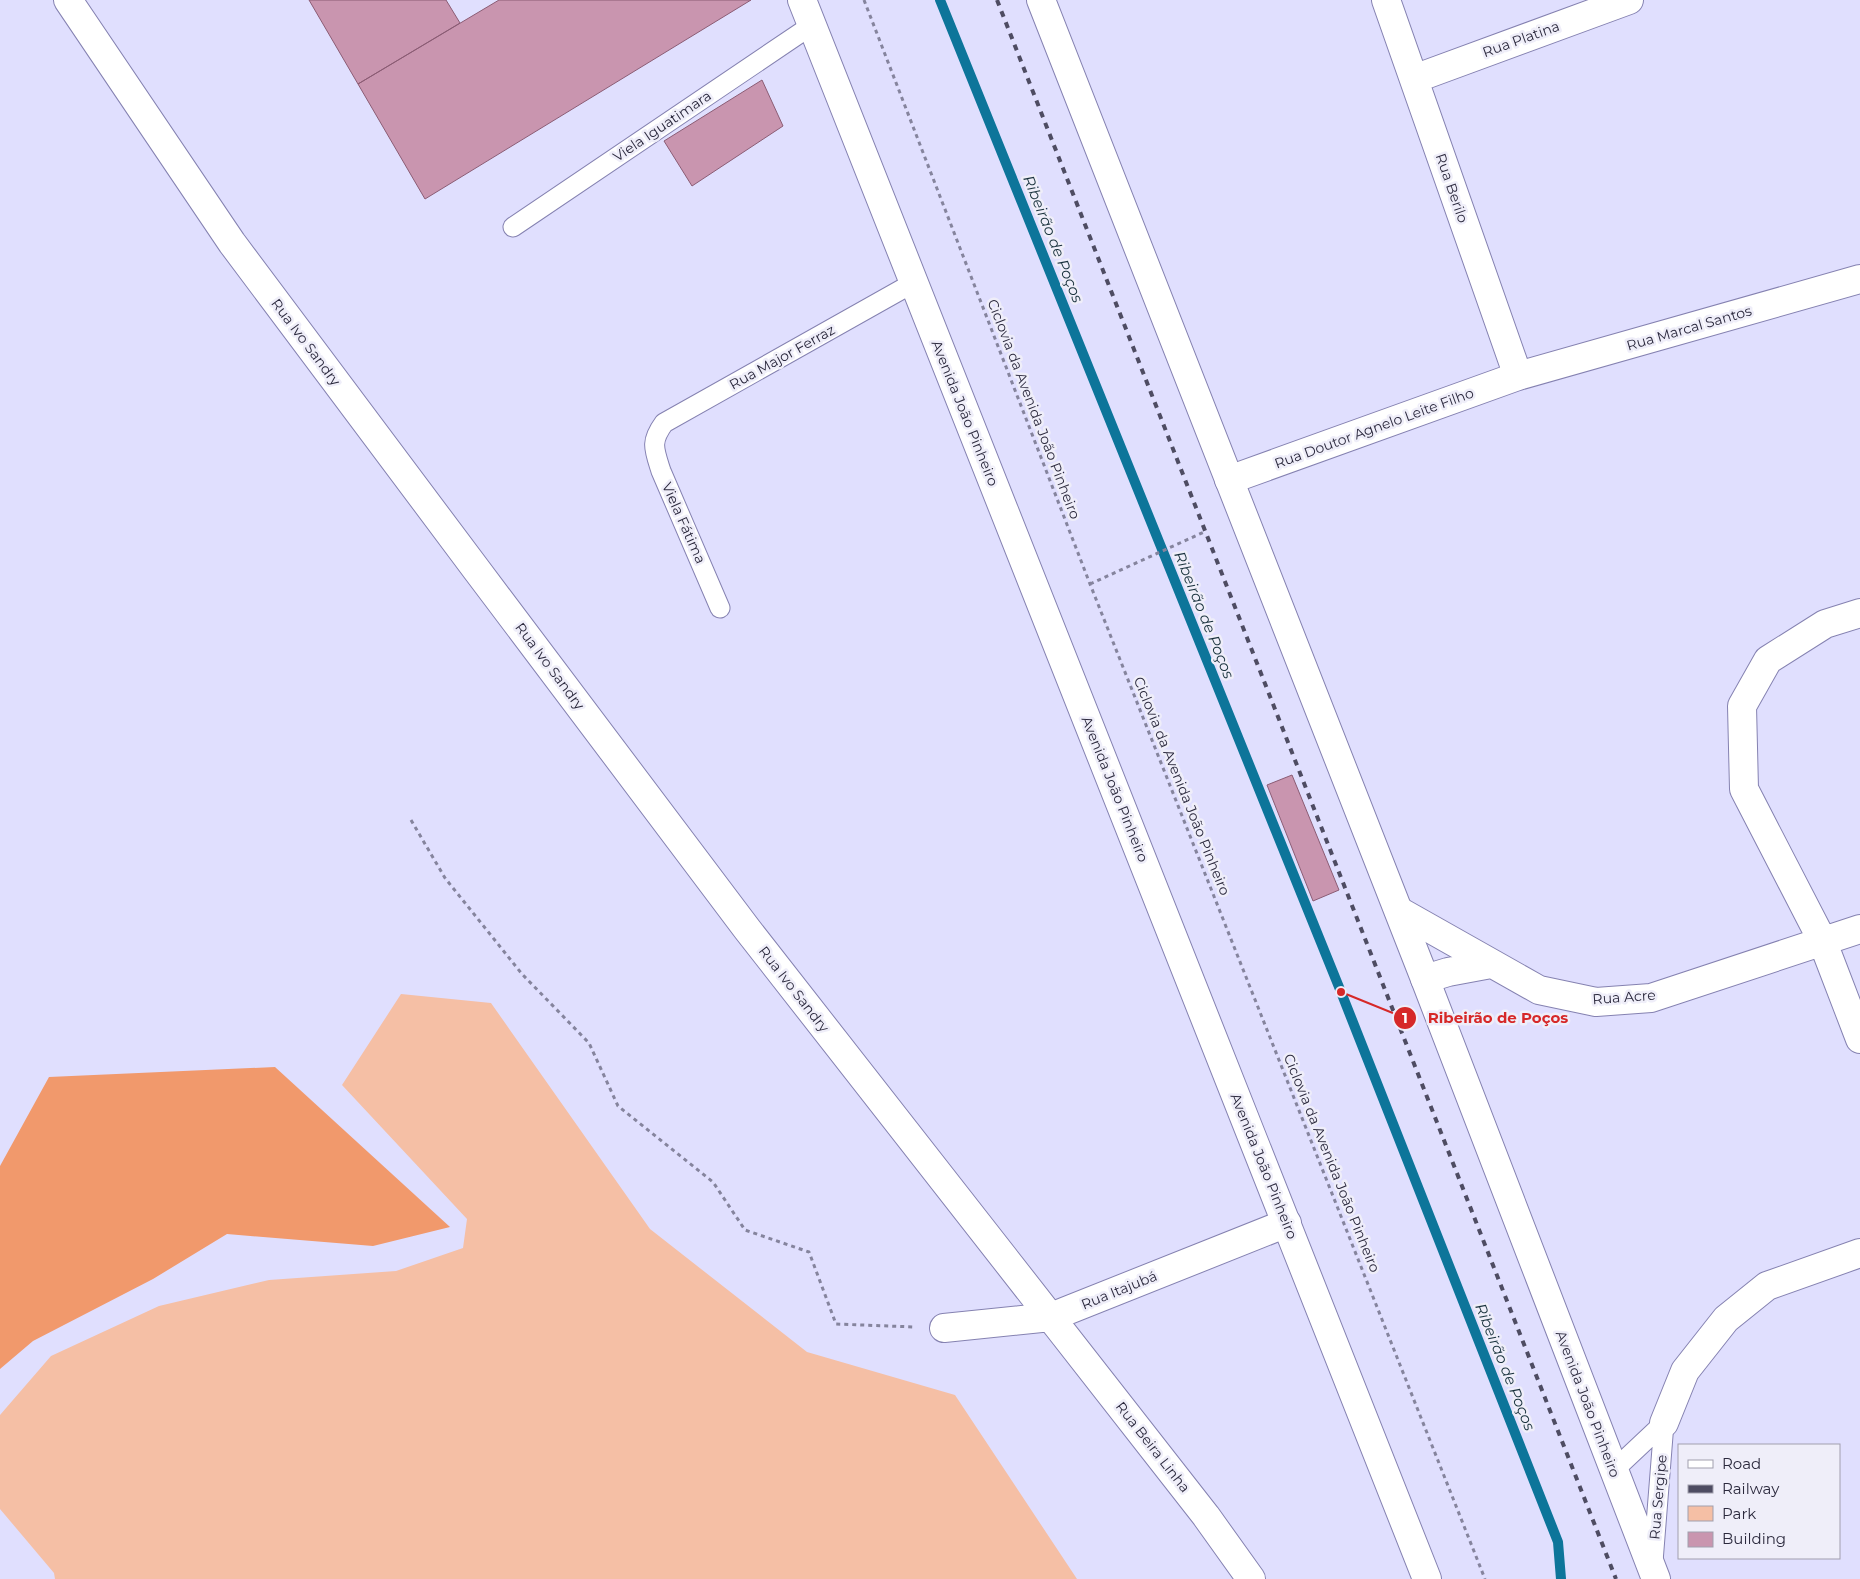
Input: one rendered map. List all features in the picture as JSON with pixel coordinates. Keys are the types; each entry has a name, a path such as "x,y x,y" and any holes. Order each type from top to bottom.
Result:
{"street":[{"name":"Rua Ivo Sandry","path":"68,0 238,251 746,928 1051,1317"},
{"name":"Avenida João Pinheiro","path":"802,0 1427,1579"},
{"name":"Avenida João Pinheiro","path":"1041,0 1425,979 1654,1575"},
{"name":"Rua Berilo","path":"1386,0 1518,376"},
{"name":"Rua Platina","path":"1414,79 1629,0"},
{"name":"Rua Marcal Santos","path":"1518,376 1860,279"},
{"name":"Rua Doutor Agnelo Leite Filho","path":"1229,480 1518,376"},
{"path":"1860,613 1825,624 1768,660 1742,706 1744,789 1822,940 1860,1039"},
{"name":"Rua Acre","path":"1398,911 1539,990 1596,1002 1651,998 1860,929"},
{"path":"1425,979 1448,972 1491,964"},
{"name":"Rua Itajubá","path":"944,1328 1051,1317 1287,1223"},
{"name":"Rua Sergipe","path":"1664,1423 1685,1371 1726,1319 1767,1286 1860,1253"},
{"name":"Rua Beira Linha","path":"1051,1317 1206,1516 1251,1579"}],"lane":[{"name":"Viela Iguatimara","path":"513,227 812,25"},
{"name":"Rua Major Ferraz","path":"655,436 664,422 913,283"},
{"name":"Viela Fátima","path":"655,436 655,452 661,471 720,608"},
{"name":"Rua Sergipe","path":"1614,1470 1664,1423"},
{"name":"Rua Sergipe","path":"1654,1575 1664,1423"}],"path":[{"name":"Ciclovia da Avenida João Pinheiro","path":"864,0 1090,584 1485,1579"},
{"path":"1090,584 1204,532"},
{"path":"411,820 444,878 522,974 589,1043 618,1106 712,1182 745,1230 809,1252 836,1324 944,1328"}],"green space":[{"path":"401,994 491,1003 650,1229 807,1352 955,1395 1077,1579 55,1579 54,1573 0,1509 0,1415 51,1356 159,1306 269,1280 396,1271 463,1248 467,1219 342,1085"}],"shaded area":[{"path":"275,1067 450,1227 373,1246 227,1234 153,1279 33,1341 0,1369 0,1166 49,1077"}],"building":[{"path":"309,0 446,0 460,23 358,84"},
{"path":"499,0 751,0 425,199 358,84"},
{"path":"762,80 783,126 692,186 664,141"},
{"path":"1292,775 1339,890 1313,901 1267,785"}],"waterway":[{"name":"Ribeirão de Poços","path":"940,0 1341,992 1558,1542 1561,1579"}],"railway":[{"path":"997,0 1616,1579"}],"place":[{"name":"Ribeirão de Poços","path":"1341,992"}]}
